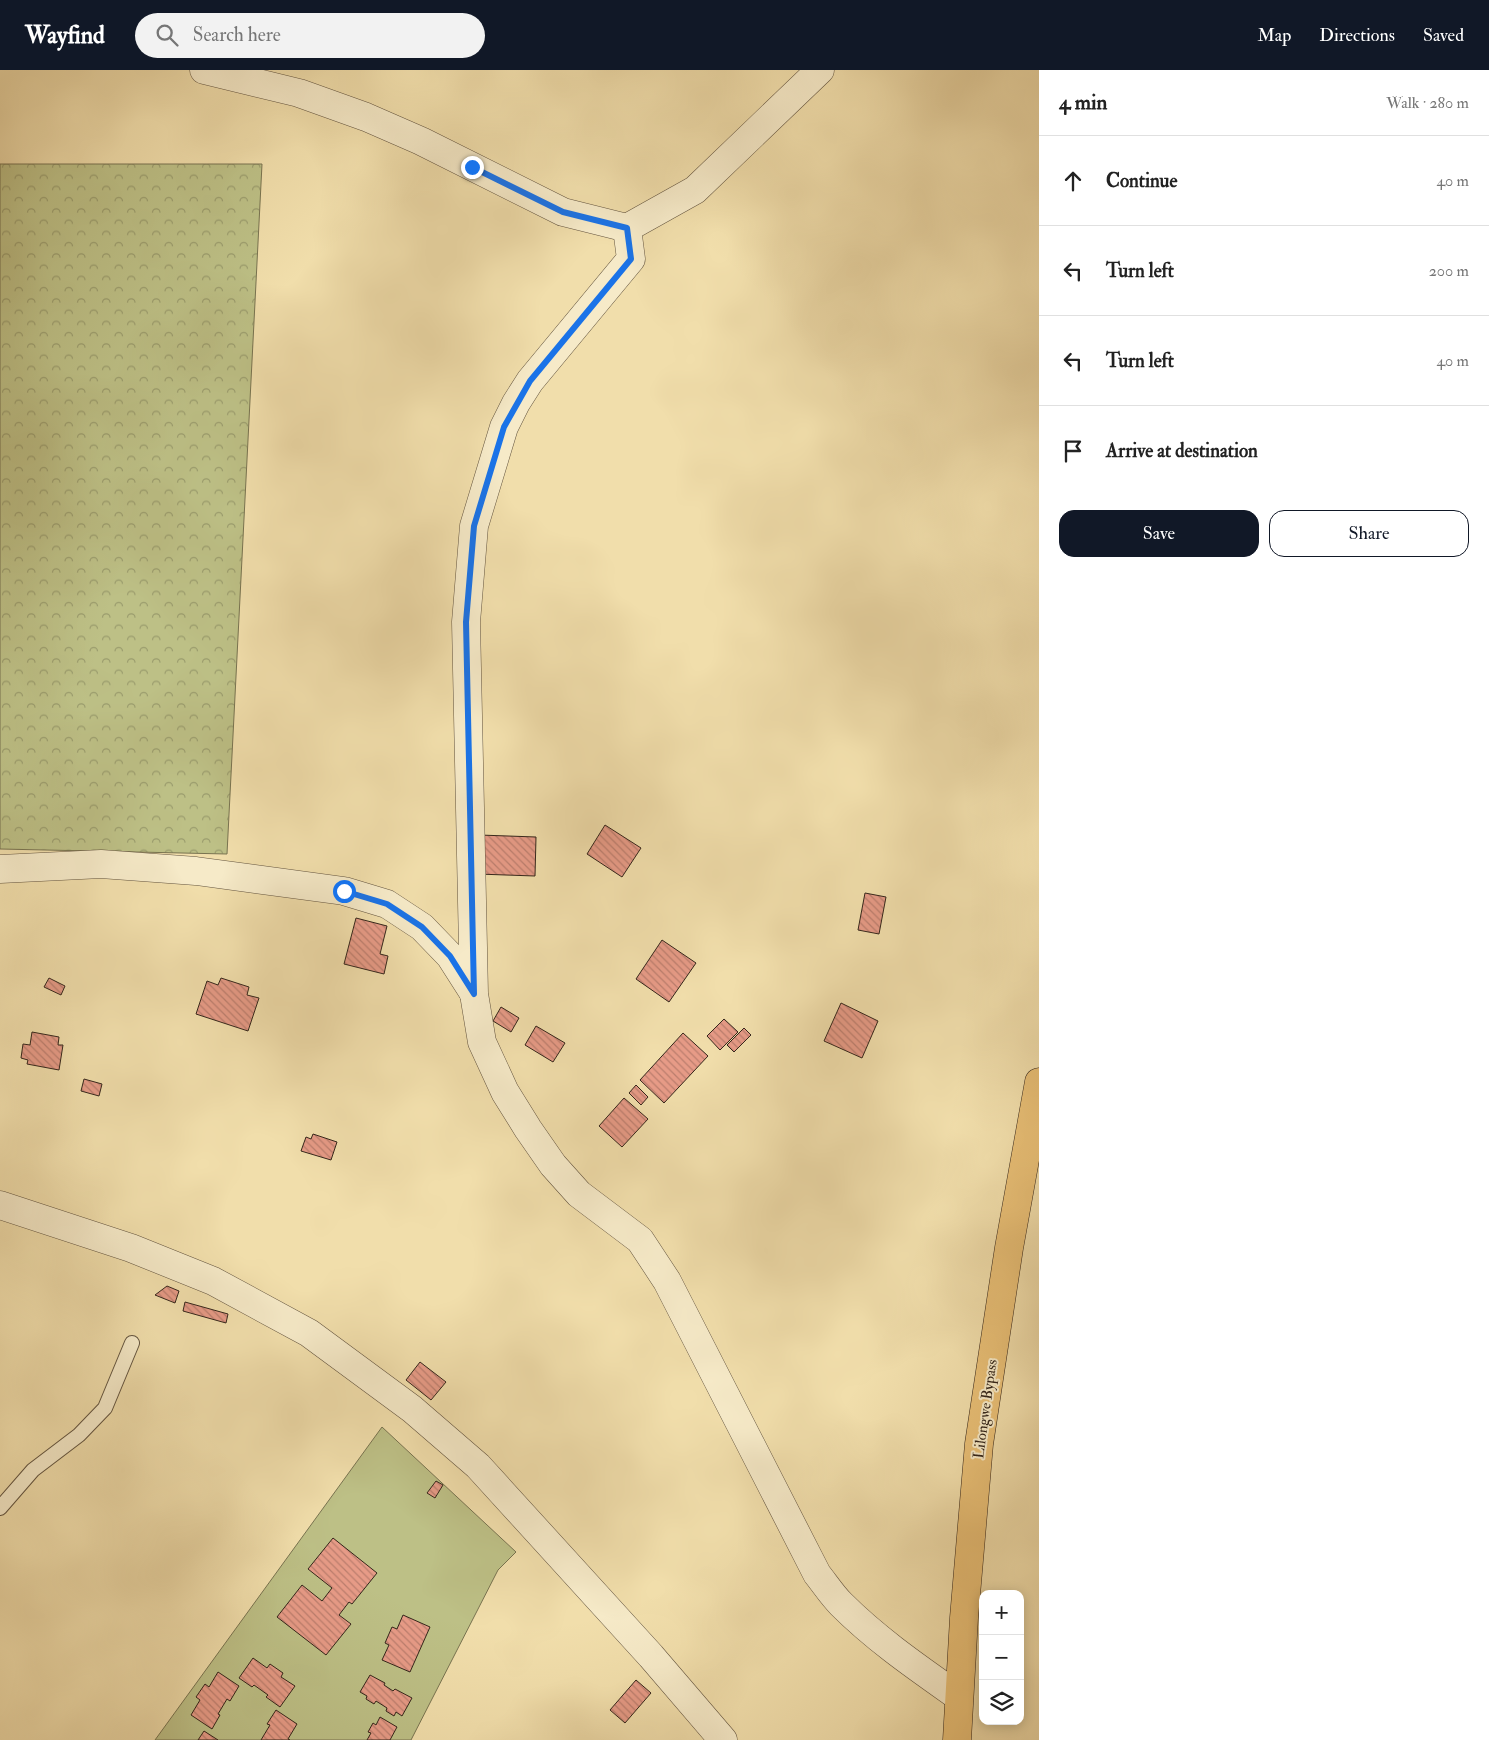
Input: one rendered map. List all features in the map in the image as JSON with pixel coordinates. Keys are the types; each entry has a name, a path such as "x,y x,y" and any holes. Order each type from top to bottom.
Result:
{"main road":[{"name":"Lilongwe Bypass","path":"957,1740 964,1618 979,1444 1009,1248 1039,1082"}],"street":[{"path":"204,70 299,93 357,114 420,142 563,212 627,228 695,190 820,70"},
{"path":"627,228 631,259 530,381 504,427 474,526 466,622 474,994 482,1042 505,1092 553,1165 579,1194 640,1240 671,1290 817,1574 840,1603 872,1634 959,1697"},
{"path":"0,870 101,864 196,871 344,891 387,904 422,927 450,956 474,994"},
{"path":"0,1205 131,1248 213,1281 309,1333 388,1391 412,1409 478,1466 651,1656 722,1740"}],"lane":[{"path":"0,1508 33,1470 79,1435 105,1408 132,1343"}],"green space":[{"path":"0,164 262,164 227,854 0,849"},
{"path":"382,1427 516,1552 498,1570 411,1740 155,1740"}],"building":[{"path":"605,825 641,848 622,877 587,854"},
{"path":"479,835 536,837 535,876 477,874"},
{"path":"865,893 886,897 879,934 858,930"},
{"path":"356,918 387,926 380,954 388,956 384,974 344,964"},
{"path":"662,940 696,963 669,1002 636,979"},
{"path":"49,978 65,986 61,995 44,987"},
{"path":"221,978 249,987 247,995 259,998 248,1031 196,1014 207,981 218,985"},
{"path":"841,1003 878,1021 862,1058 824,1041"},
{"path":"501,1007 519,1018 511,1032 493,1021"},
{"path":"724,1019 738,1032 720,1050 707,1036"},
{"path":"536,1026 565,1043 553,1062 525,1045"},
{"path":"744,1028 751,1035 734,1052 727,1045"},
{"path":"32,1032 59,1037 58,1045 63,1045 59,1070 27,1064 28,1060 21,1058 23,1044 30,1045"},
{"path":"683,1033 708,1056 664,1103 640,1080"},
{"path":"84,1079 102,1084 99,1096 81,1091"},
{"path":"636,1085 648,1097 641,1105 629,1093"},
{"path":"624,1098 648,1119 622,1147 599,1126"},
{"path":"313,1134 337,1142 331,1160 301,1151 306,1137 311,1139"},
{"path":"167,1286 179,1291 175,1303 155,1295"},
{"path":"185,1302 228,1314 226,1323 183,1311"},
{"path":"420,1362 446,1382 431,1400 406,1380"},
{"path":"436,1481 443,1485 435,1498 427,1493"},
{"path":"333,1538 377,1573 352,1604 349,1602 339,1615 351,1624 326,1655 277,1617 302,1585 322,1601 332,1588 308,1569"},
{"path":"403,1615 430,1627 410,1672 382,1660 389,1645 385,1643 392,1627 397,1629"},
{"path":"253,1658 267,1668 270,1664 283,1673 281,1677 295,1686 280,1707 254,1685 252,1687 239,1678"},
{"path":"218,1672 239,1686 230,1701 227,1699 212,1729 191,1715 200,1700 196,1697 205,1684 209,1687"},
{"path":"370,1675 385,1683 384,1685 393,1691 395,1689 412,1698 402,1716 396,1712 394,1716 386,1711 387,1708 376,1701 374,1704 366,1699 367,1696 360,1692"},
{"path":"636,1680 651,1693 625,1723 610,1710"},
{"path":"276,1710 297,1724 288,1739 290,1740 261,1740 270,1725 267,1724"},
{"path":"380,1717 397,1727 390,1740 367,1740 371,1733 368,1732 373,1723 376,1725"},
{"path":"204,1731 218,1740 198,1740"}],"route":[{"path":"344,891 387,904 422,927 450,956 474,994 466,622 474,526 504,427 516,403 530,381 631,259 627,228 563,212 472,167"}]}
